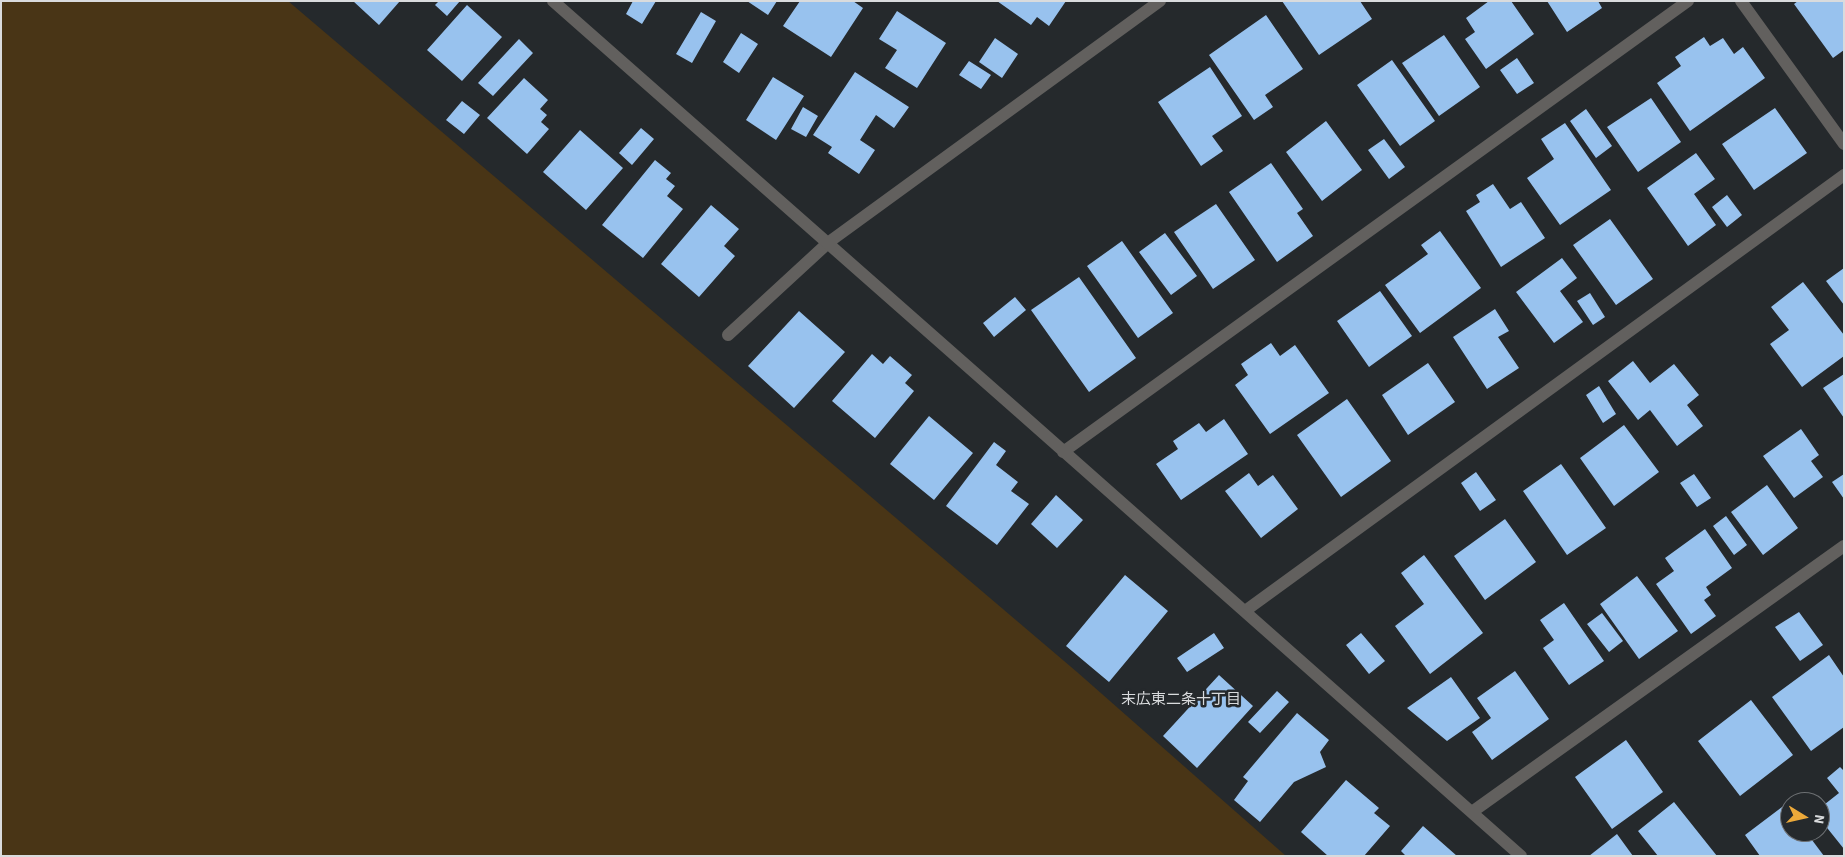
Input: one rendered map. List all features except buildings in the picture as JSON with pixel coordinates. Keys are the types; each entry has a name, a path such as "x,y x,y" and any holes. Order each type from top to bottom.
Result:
{"street":[{"path":"553,1 829,242 1063,452 1521,856"},
{"path":"728,335 829,242 1160,1"},
{"path":"1063,452 1688,1"},
{"path":"1742,1 1844,144"},
{"path":"1245,611 1844,175"},
{"path":"1472,812 1844,546"}],"shaded area":[{"path":"1,1 288,1 1077,672 1286,856 1,856"}],"district":[{"name":"末広東二条十丁目","path":"1181,701"}]}
